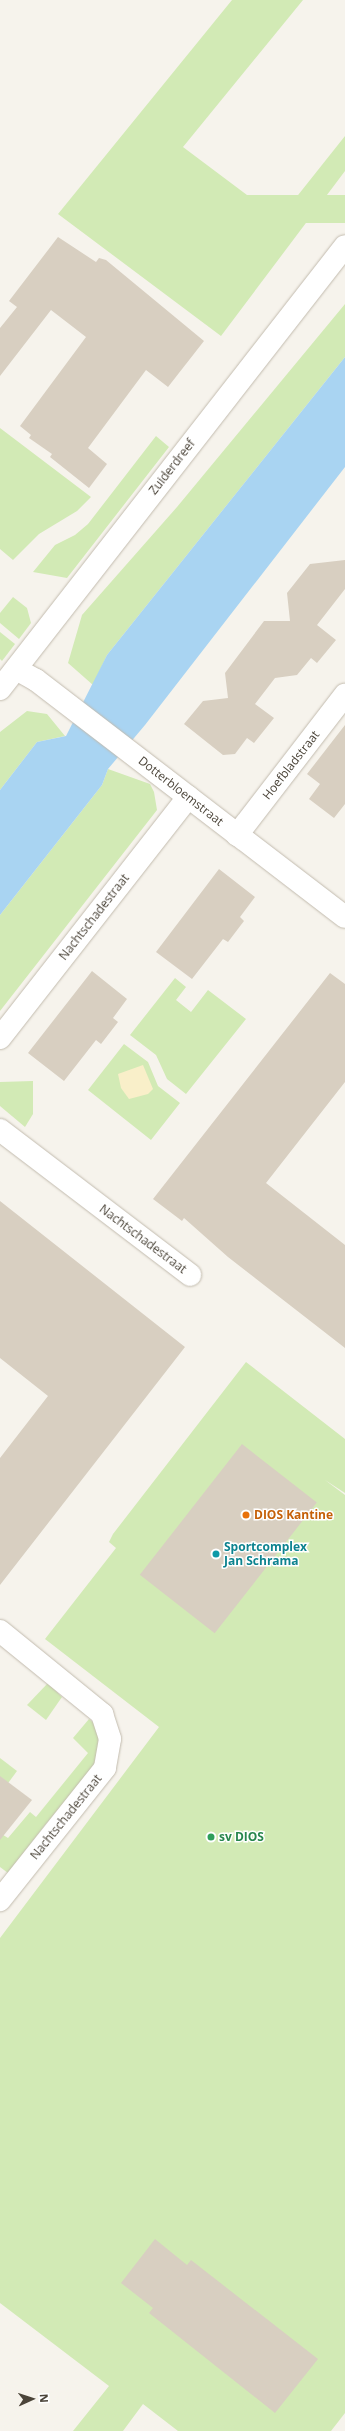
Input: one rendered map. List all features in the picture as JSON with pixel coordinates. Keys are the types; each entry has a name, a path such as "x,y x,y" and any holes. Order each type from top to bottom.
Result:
{"street":[{"name":"Zuiderdreef","path":"0,689 345,246"},
{"name":"Dotterbloemstraat","path":"16,669 36,680 345,916"},
{"name":"Hoefbladstraat","path":"237,835 345,695"},
{"name":"Nachtschadestraat","path":"0,1038 188,797"},
{"name":"Nachtschadestraat","path":"0,1130 190,1275"},
{"name":"Nachtschadestraat","path":"0,1631 102,1714 110,1739 105,1768 0,1900"}],"green space":[{"path":"232,0 303,0 183,147 279,219 345,136 345,171 221,336 58,214"},
{"path":"76,195 345,195 345,223 76,223"},
{"path":"345,304 345,357 107,655 93,685 68,663 82,615 177,507"},
{"path":"0,428 91,497 77,511 39,534 13,560 0,549"},
{"path":"156,436 169,447 67,578 33,572 55,545 75,535 88,524"},
{"path":"13,597 27,608 31,623 19,639 0,623 0,613"},
{"path":"0,632 15,644 2,661 0,659"},
{"path":"27,711 47,714 65,736 37,742 0,790 0,732"},
{"path":"108,769 150,784 154,792 157,810 0,1011 0,915 102,785"},
{"path":"175,978 186,987 176,1000 191,1012 208,990 246,1019 186,1094 167,1079 156,1055 130,1035"},
{"path":"124,1044 148,1062 158,1086 180,1103 151,1140 88,1090"},
{"path":"33,1081 33,1114 25,1127 0,1106 0,1082"},
{"name":"sv DIOS","path":"246,1362 345,1439 345,1493 325,1480 345,1495 345,2413 331,2431 178,2431 143,2404 123,2431 73,2431 109,2386 0,2303 0,1938 159,1727 45,1639 116,1548 109,1542 113,1534"},
{"path":"48,1683 62,1697 46,1720 27,1705"},
{"path":"89,1719 98,1727 103,1743 98,1763 45,1825 8,1873 0,1867 0,1833 8,1838 30,1812 36,1817 88,1753 73,1738"},
{"path":"0,1758 17,1771 0,1794"}],"sand":[{"path":"143,1065 153,1089 148,1094 129,1099 121,1088 118,1074"}],"water":[{"path":"345,357 345,467 145,725 108,769 102,785 0,915 0,790 37,742 66,736 107,655"}],"building":[{"path":"58,237 96,262 99,258 106,260 204,341 168,387 146,370 88,448 107,464 89,488 50,457 52,454 29,438 31,435 20,426 86,337 51,310 0,376 0,328 17,307 9,301"},
{"path":"345,560 345,589 317,625 336,640 317,663 311,658 297,675 275,678 255,704 274,718 254,743 247,738 235,754 223,755 184,724 203,701 228,698 225,673 264,621 290,621 287,593 310,564"},
{"path":"345,725 345,804 334,818 309,799 320,784 307,774"},
{"path":"219,869 255,897 240,917 244,921 228,942 223,939 192,979 156,952"},
{"path":"92,971 127,999 113,1018 118,1022 101,1044 96,1040 64,1081 28,1053"},
{"path":"330,973 345,984 345,1082 266,1183 345,1245 345,1348 228,1257 184,1218 182,1221 153,1199"},
{"path":"0,1201 185,1347 0,1585 0,1458 48,1396 0,1358"},
{"name":"Sportcomplex Jan Schrama","path":"242,1444 317,1502 215,1633 140,1575"},
{"path":"0,1776 32,1800 0,1840"},
{"path":"155,2239 187,2265 191,2260 318,2359 275,2413 149,2313 153,2308 121,2283"}],"place":[{"name":"DIOS Kantine","path":"246,1515"},
{"name":"Sportcomplex Jan Schrama","path":"216,1554"},
{"name":"sv DIOS","path":"211,1837"}]}
